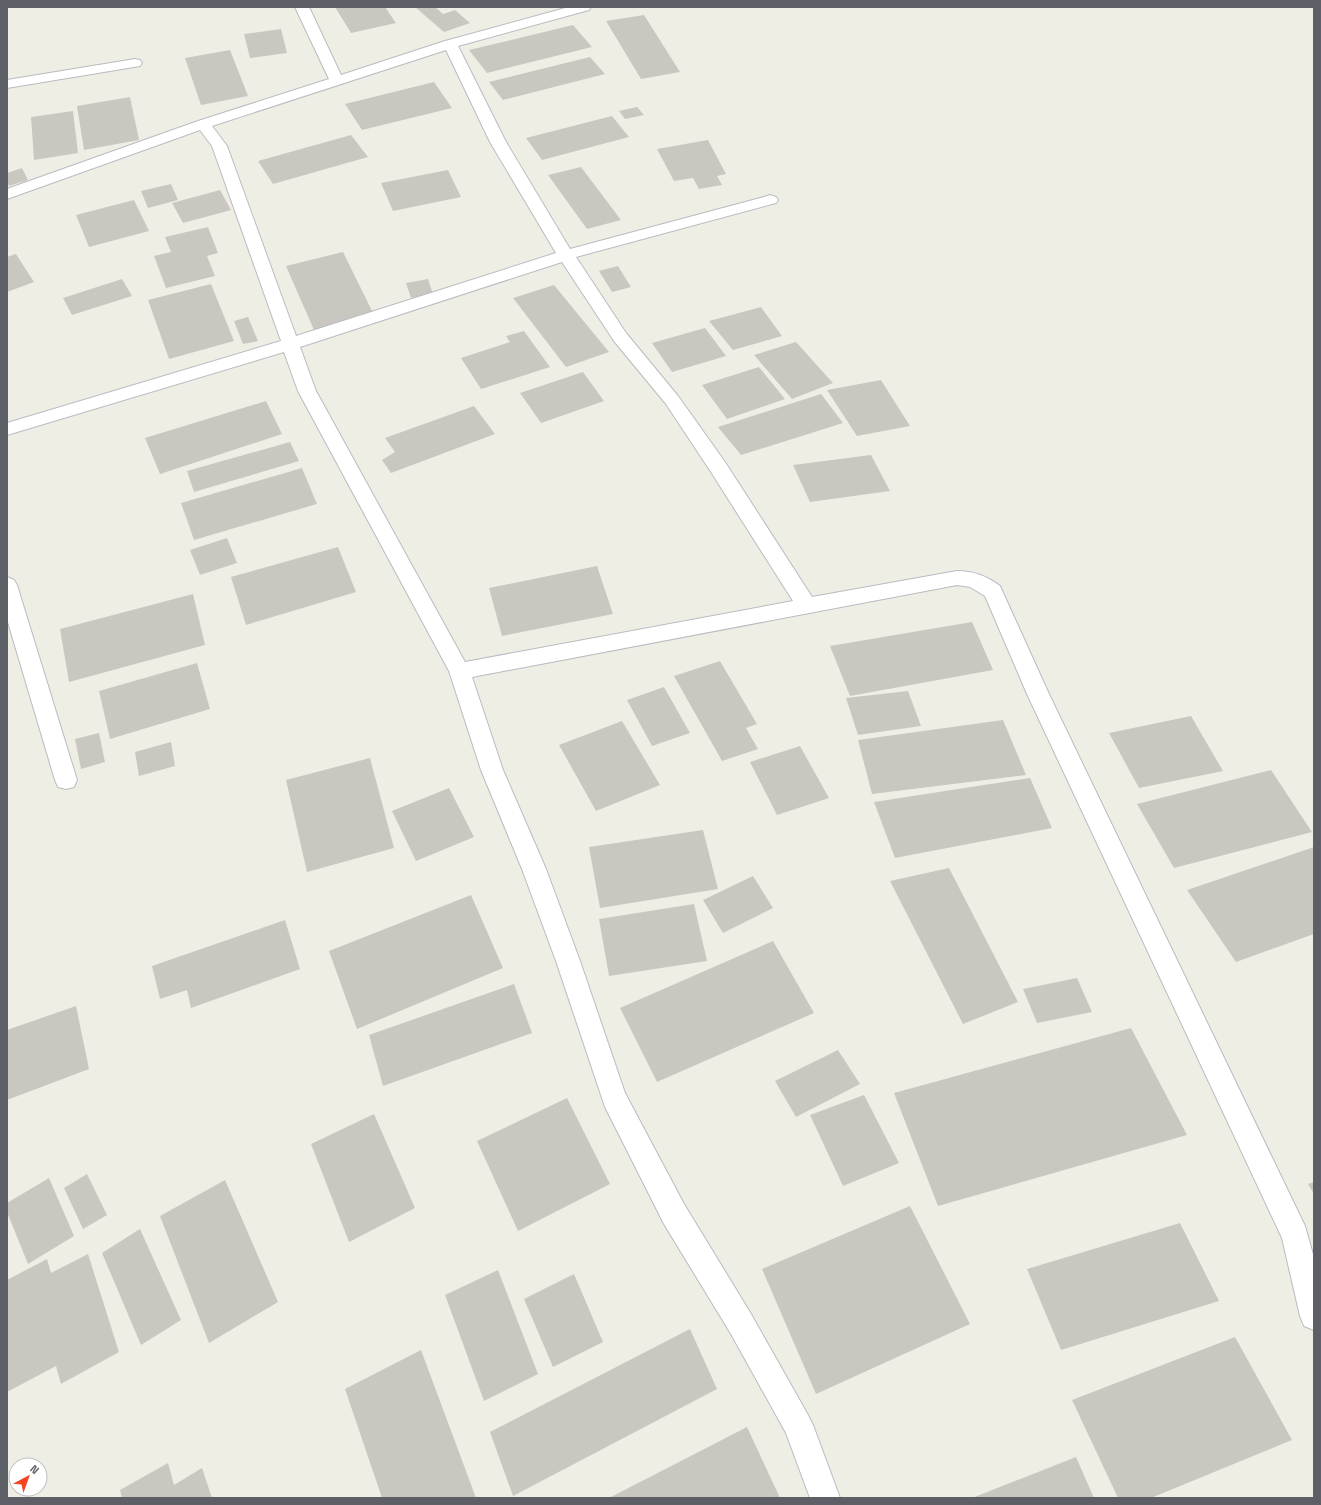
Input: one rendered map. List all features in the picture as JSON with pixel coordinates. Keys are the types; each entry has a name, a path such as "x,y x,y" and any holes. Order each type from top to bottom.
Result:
{"street":[{"path":"302,7 337,81"},
{"path":"7,194 203,124 450,44 584,7"},
{"path":"450,44 498,142 566,255 620,337 672,400 718,467 808,607"},
{"path":"7,84 135,63"},
{"path":"203,124 218,146 307,391 459,671 492,770 534,869 568,961 614,1098 674,1214 741,1324 798,1425 825,1498"},
{"path":"7,428 291,344 566,255 770,200"},
{"path":"459,671 957,578 969,578 980,582 993,591 1041,701 1295,1236 1314,1316"},
{"path":"7,585 66,780"}],"building":[{"path":"335,7 385,7 396,23 351,33"},
{"path":"415,7 435,7 443,14 455,10 470,23 444,32"},
{"path":"644,15 680,72 641,79 606,21"},
{"path":"573,25 592,47 487,73 469,50"},
{"path":"281,29 287,53 250,58 244,34"},
{"path":"230,50 248,96 201,105 185,58"},
{"path":"590,57 605,74 503,100 489,82"},
{"path":"434,82 452,108 362,130 345,104"},
{"path":"130,97 139,140 84,150 77,106"},
{"path":"637,107 644,115 625,119 619,111"},
{"path":"73,111 78,153 34,160 31,117"},
{"path":"612,116 629,137 542,160 526,138"},
{"path":"351,135 368,157 273,184 258,161"},
{"path":"708,140 726,174 717,176 722,185 699,189 693,178 674,181 657,149"},
{"path":"581,167 621,220 587,229 548,175"},
{"path":"22,168 28,180 9,186 7,181 7,173"},
{"path":"448,170 461,197 393,211 381,183"},
{"path":"171,184 178,200 148,208 141,191"},
{"path":"220,190 231,210 183,223 172,203"},
{"path":"134,200 149,231 89,247 76,215"},
{"path":"208,227 218,253 207,256 215,276 166,288 154,256 171,252 165,237"},
{"path":"343,252 374,315 314,330 286,266"},
{"path":"16,254 34,282 7,292 7,257"},
{"path":"618,266 631,287 612,292 599,271"},
{"path":"122,279 132,296 72,315 63,298"},
{"path":"428,279 433,294 411,298 406,283"},
{"path":"211,284 234,341 169,359 148,300"},
{"path":"554,285 609,352 566,367 513,298"},
{"path":"761,307 782,336 733,350 709,321"},
{"path":"248,317 258,341 243,344 234,321"},
{"path":"705,328 726,356 672,372 652,343"},
{"path":"524,331 550,367 481,389 461,358 510,342 506,336"},
{"path":"796,342 833,383 792,399 754,355"},
{"path":"759,367 785,399 727,419 702,385"},
{"path":"583,372 604,401 541,423 520,393"},
{"path":"881,380 910,426 857,436 827,390"},
{"path":"821,394 843,423 741,455 718,427"},
{"path":"266,401 282,434 160,474 145,438"},
{"path":"474,406 495,434 391,473 382,460 395,452 385,438"},
{"path":"290,442 299,461 194,492 187,471"},
{"path":"871,455 890,491 810,502 793,465"},
{"path":"302,468 317,504 194,540 181,503"},
{"path":"227,538 237,563 200,575 190,550"},
{"path":"338,547 356,592 246,625 231,577"},
{"path":"597,566 613,614 502,636 489,588"},
{"path":"193,594 205,645 69,682 60,629"},
{"path":"972,622 993,670 850,696 830,646"},
{"path":"720,661 757,724 746,728 758,749 722,761 674,676"},
{"path":"197,663 210,709 110,739 99,691"},
{"path":"664,687 690,733 652,746 627,700"},
{"path":"908,691 921,726 858,735 846,698"},
{"path":"1191,716 1223,771 1139,788 1109,733"},
{"path":"1003,720 1026,775 872,794 858,740"},
{"path":"622,721 660,785 596,811 559,745"},
{"path":"99,733 105,762 81,769 75,739"},
{"path":"171,742 175,766 139,776 135,752"},
{"path":"800,746 829,798 777,815 750,762"},
{"path":"370,758 394,848 307,872 286,780"},
{"path":"1271,770 1312,832 1174,868 1137,804"},
{"path":"1030,778 1052,828 895,858 874,802"},
{"path":"449,788 474,837 416,861 392,811"},
{"path":"703,830 718,889 600,908 589,847"},
{"path":"1314,847 1314,934 1236,962 1187,890"},
{"path":"949,868 1018,1002 963,1024 890,881"},
{"path":"753,876 773,908 723,933 703,900"},
{"path":"471,895 503,968 357,1029 329,951"},
{"path":"694,904 707,961 609,976 599,919"},
{"path":"285,920 300,969 191,1008 187,990 160,999 152,966"},
{"path":"773,941 814,1013 657,1082 620,1008"},
{"path":"1077,978 1092,1012 1037,1023 1023,989"},
{"path":"514,984 532,1033 383,1086 369,1035"},
{"path":"76,1006 89,1069 7,1100 7,1030"},
{"path":"1131,1028 1187,1135 938,1206 894,1093"},
{"path":"838,1050 860,1084 796,1117 775,1081"},
{"path":"864,1095 899,1163 843,1186 810,1115"},
{"path":"567,1098 610,1184 518,1231 477,1141"},
{"path":"374,1114 415,1208 349,1242 311,1144"},
{"path":"87,1174 107,1215 83,1229 64,1188"},
{"path":"49,1178 74,1236 28,1264 7,1212 7,1203"},
{"path":"225,1180 278,1302 209,1343 160,1216"},
{"path":"1314,1182 1314,1194 1308,1184"},
{"path":"910,1206 970,1324 816,1394 762,1269"},
{"path":"1180,1223 1219,1301 1061,1350 1027,1269"},
{"path":"140,1229 181,1320 141,1345 102,1253"},
{"path":"88,1254 119,1352 61,1384 56,1366 7,1392 7,1280 47,1259 51,1273"},
{"path":"498,1270 538,1374 484,1401 445,1295"},
{"path":"574,1274 603,1342 553,1367 524,1299"},
{"path":"690,1329 717,1389 513,1496 490,1432"},
{"path":"1235,1337 1292,1440 1151,1498 1118,1498 1072,1400"},
{"path":"421,1350 476,1498 382,1498 345,1389"},
{"path":"747,1427 780,1498 609,1498"},
{"path":"1076,1457 1094,1498 972,1498"},
{"path":"168,1463 174,1485 202,1468 212,1498 122,1498 120,1490"}]}
